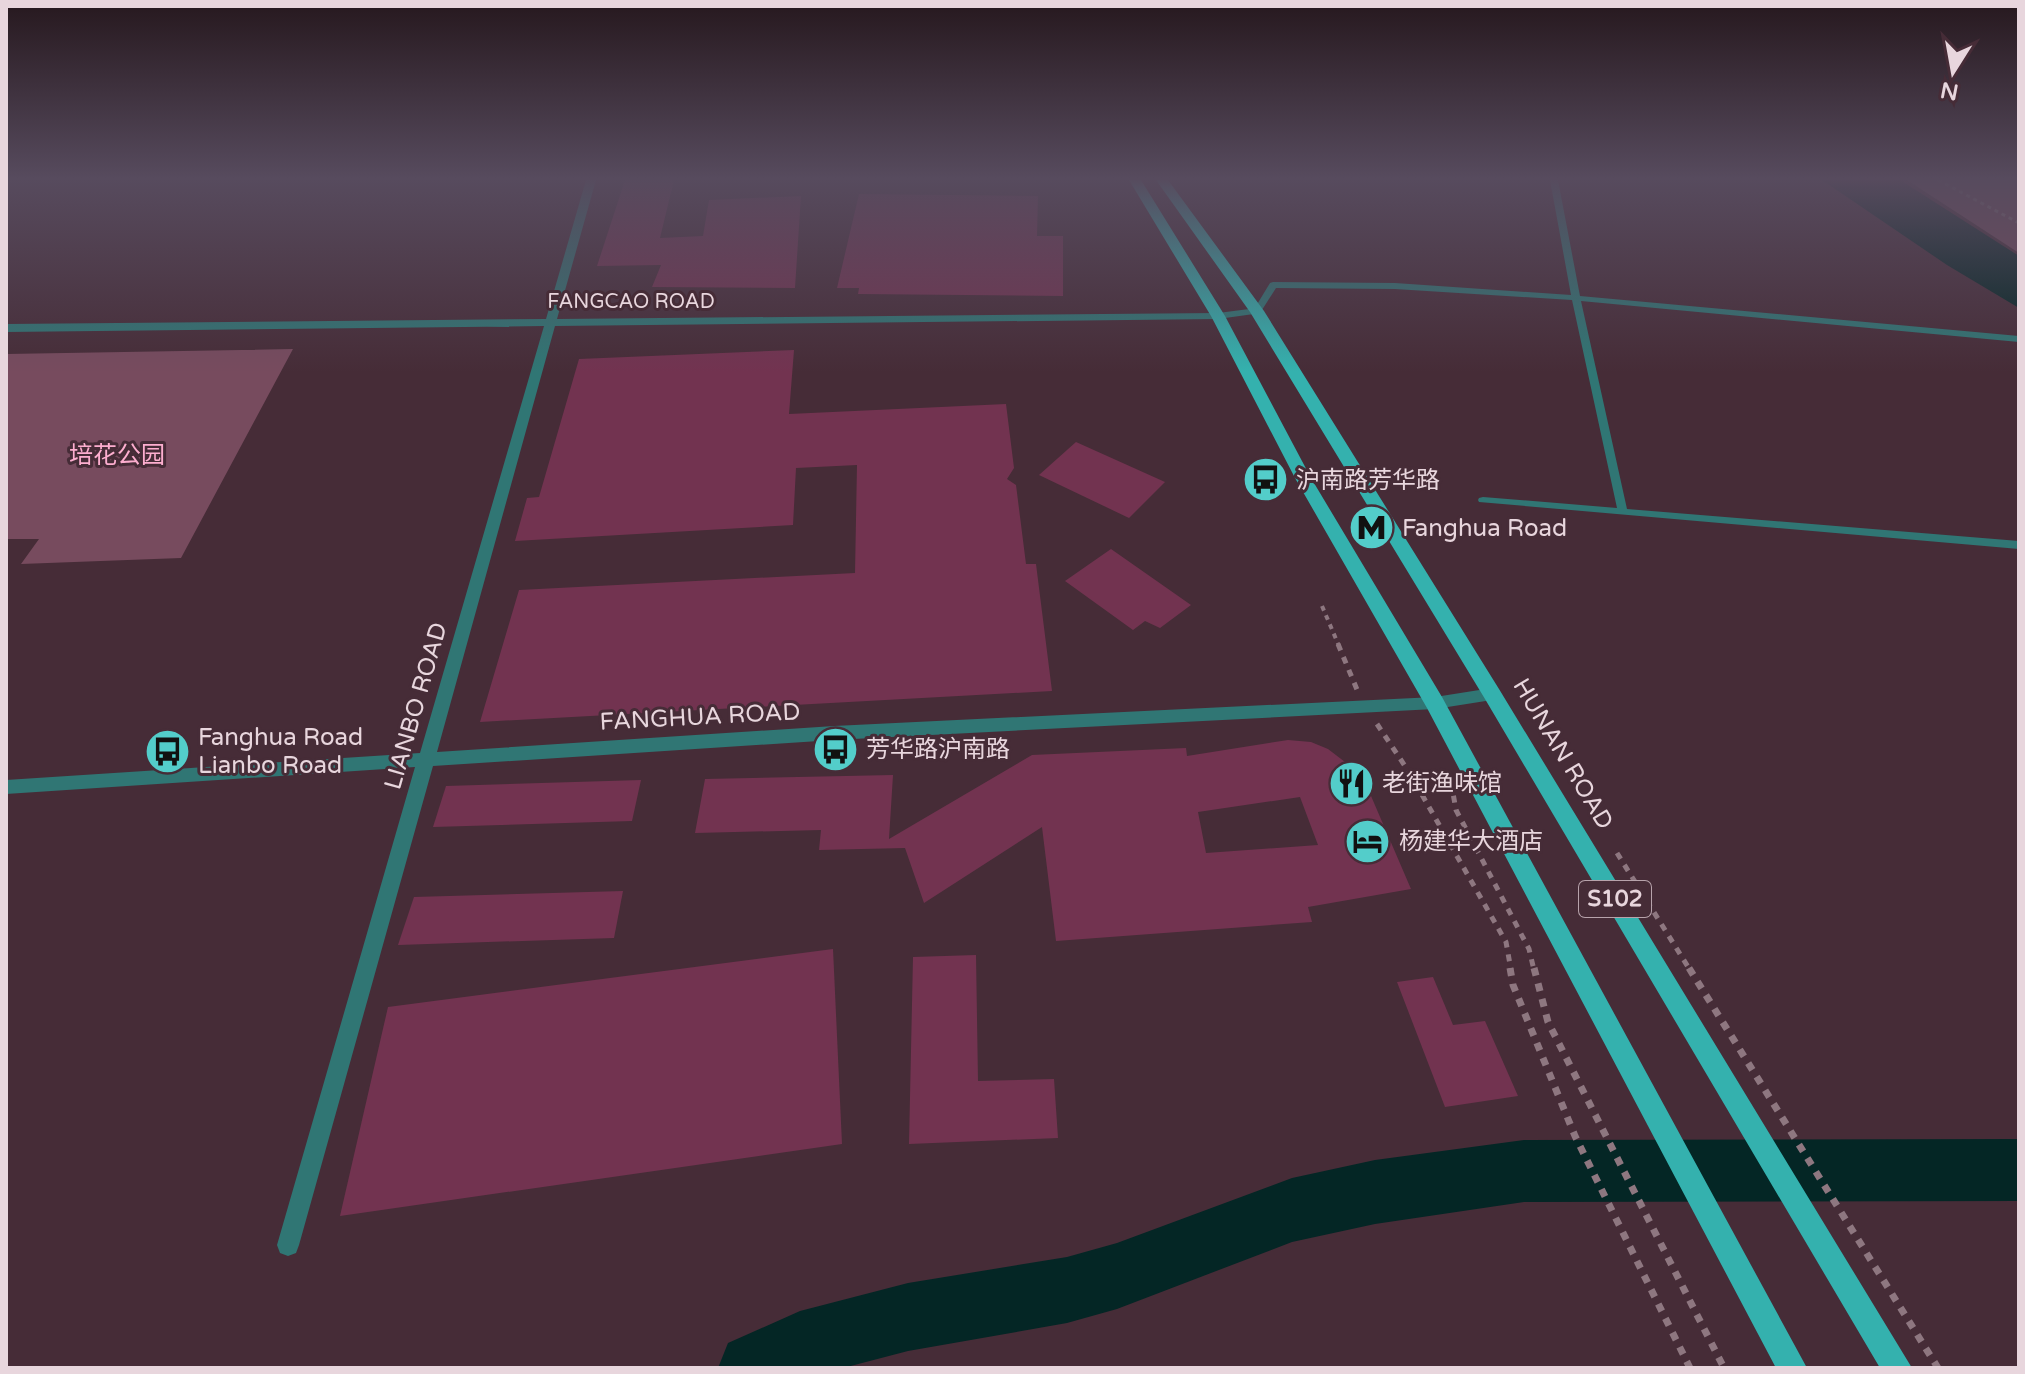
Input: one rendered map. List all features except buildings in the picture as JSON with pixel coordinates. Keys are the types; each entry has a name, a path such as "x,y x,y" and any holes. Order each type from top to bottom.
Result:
{"main road":[{"name":"S102","path":"1174,244 1218,316 1303,478 1435,703 1792,1368"},
{"name":"HUNAN ROAD","path":"1208,244 1257,311 1492,694 1897,1368"}],"street":[{"name":"LIANBO ROAD","path":"288,1245 573,244"},
{"name":"FANGCAO ROAD","path":"6,328 551,320 1218,316 1257,311"},
{"name":"FANGHUA ROAD","path":"6,787 426,758 1435,703 1492,694"}],"lane":[{"path":"1566,244 1623,512"},
{"path":"1257,311 1273,285 1395,286 1576,298 2019,339"},
{"path":"1483,500 2019,545"}],"path":[{"path":"1322,606 1365,706 1409,772 1506,942 1513,985 1575,1136 1690,1368"},
{"path":"1450,780 1456,810 1529,949 1548,1022 1724,1368"},
{"path":"1771,1101 1938,1368"}],"green space":[{"path":"2005,244 2019,244 2019,253"},
{"name":"培花公园","path":"293,349 181,558 21,564 39,539 6,539 6,354"}],"shaded area":[{"path":"1916,244 2000,244 2019,256 2019,308"}],"waterway":[{"path":"753,1368 800,1345 908,1317 1067,1290 1117,1276 1292,1210 1375,1192 1524,1171 2019,1170"}],"place":[{"name":"沪南路芳华路","path":"1265,480"},
{"name":"Fanghua Road","path":"1371,528"},
{"name":"芳华路沪南路","path":"835,749"},
{"name":"Fanghua Road Lianbo Road","path":"167,751"},
{"name":"老街渔味馆","path":"1351,783"},
{"name":"杨建华大酒店","path":"1368,841"}]}
